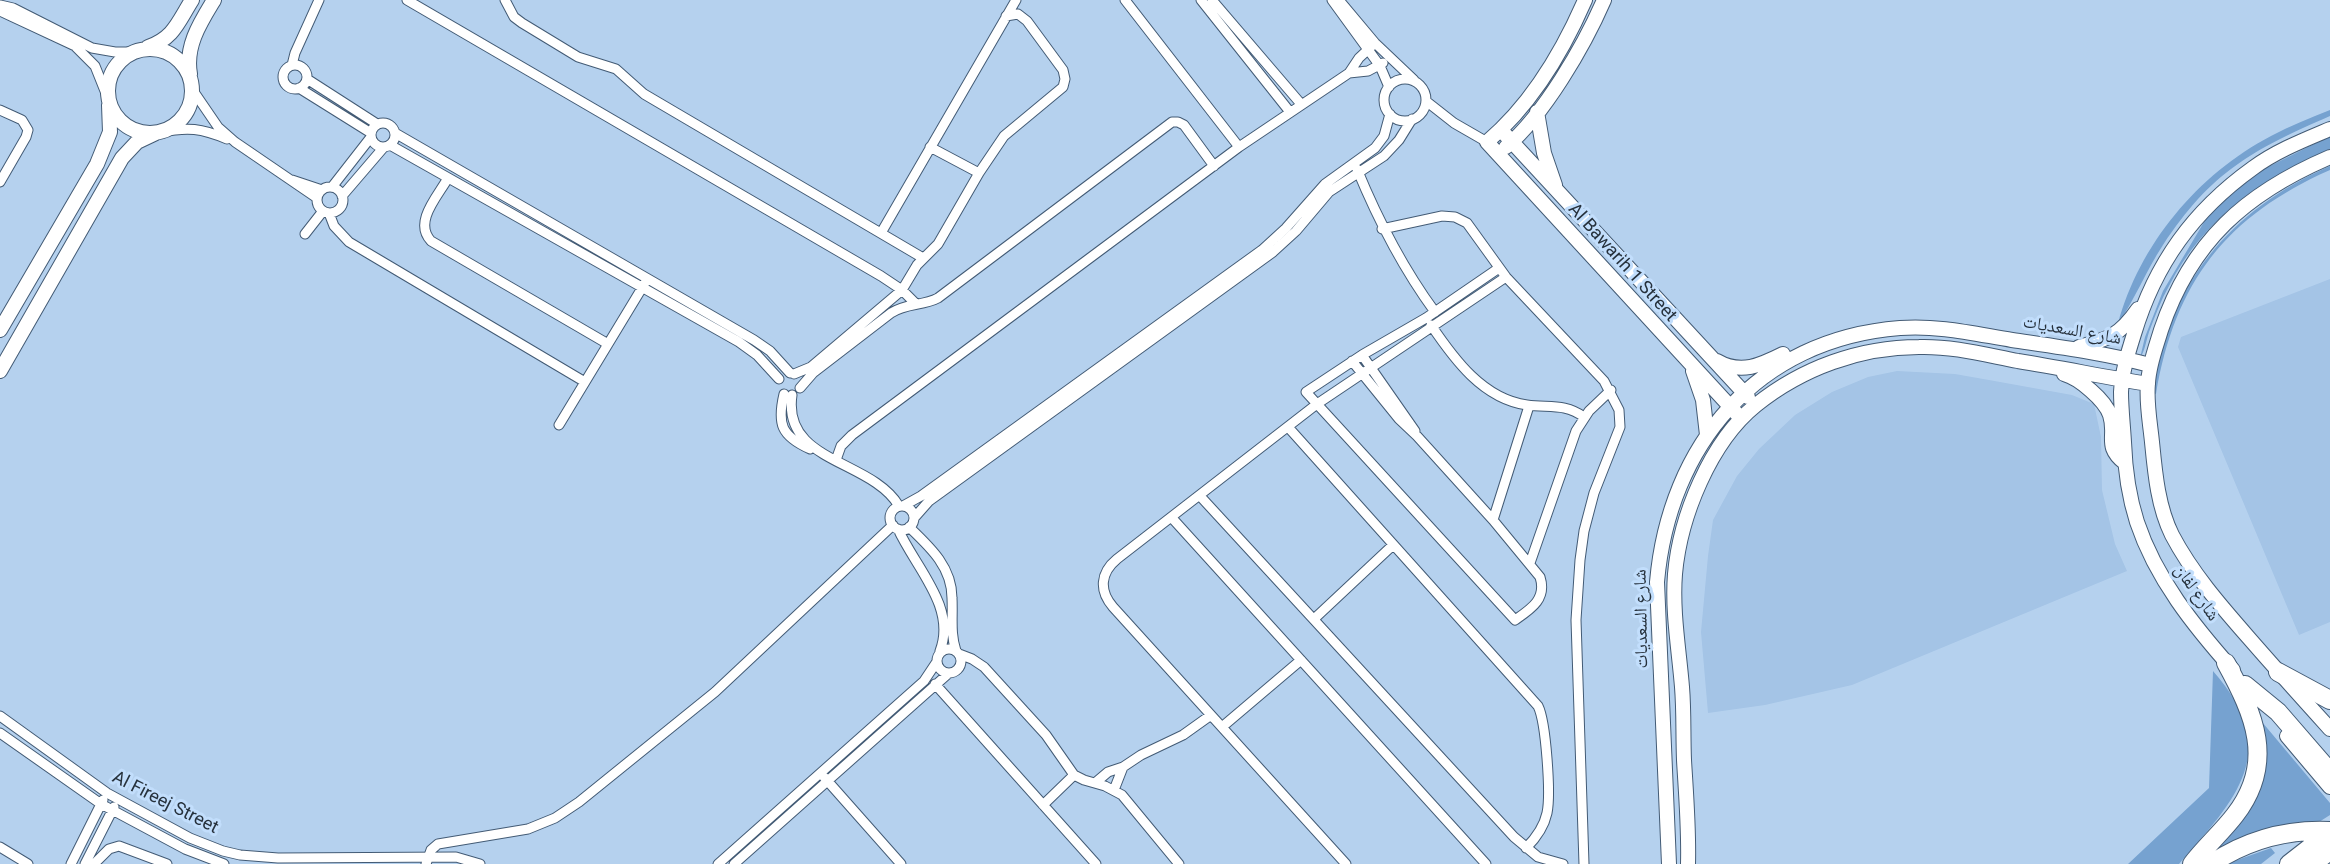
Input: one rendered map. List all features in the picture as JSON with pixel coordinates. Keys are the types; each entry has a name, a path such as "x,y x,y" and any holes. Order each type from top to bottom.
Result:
{"highway":[{"path":"2192,864 2235,815 2247,794 2255,772 2258,749 2255,727 2249,706 2226,663"},
{"path":"2278,672 2330,700"},
{"path":"2246,685 2278,712 2330,772"},
{"path":"2211,864 2241,847 2269,837 2298,832 2330,831"},
{"path":"2289,864 2330,831"},
{"path":"2312,864 2330,851"}],"street":[{"path":"0,330 98,164 110,132 108,99 110,74 116,65 137,50 162,42 177,26 192,0"},
{"path":"0,371 122,158 137,142 170,128 184,116 192,98 189,52 197,29 214,0"},
{"path":"319,0 295,53 292,65 285,70 283,79 288,86 299,88 345,117 371,135 374,143 387,146 448,178 748,348 765,362 779,379"},
{"path":"408,0 871,270 902,290 916,304"},
{"path":"505,0 514,17 532,30 578,57 616,69 644,94 923,258"},
{"path":"881,233 1016,0"},
{"path":"1125,0 1239,147"},
{"path":"1201,0 1290,112"},
{"path":"1212,0 1301,104"},
{"path":"1332,0 1372,46 1390,58 1416,81 1424,90 1426,101 1422,112 1412,119 1392,148 1356,168"},
{"path":"1339,0 1372,46 1389,87"},
{"path":"1426,101 1454,123 1487,142 1501,130 1537,89 1552,65 1585,0"},
{"path":"1497,154 1511,142 1537,112 1572,60 1604,0"},
{"path":"0,5 13,8 75,46 87,57 101,78 112,111 123,124 139,132 201,129 235,142"},
{"path":"0,11 92,48 115,52 154,48 166,51 186,67 192,84 218,127 235,142 290,179 324,192 338,191 342,196"},
{"path":"792,392 778,388 779,379 783,374 812,367 902,290 917,265 938,244 979,173 1004,136 1060,91 1064,83 1064,70 1025,18 1018,14 1006,16"},
{"path":"1241,50 1250,43"},
{"path":"836,460 841,446 852,435 1239,147 1349,73 1372,46"},
{"path":"1349,73 1368,71 1380,66 1390,58"},
{"path":"292,65 302,67 306,71 307,79 304,86 299,88"},
{"path":"307,79 377,124 390,125 395,133 762,345 800,381 792,392 792,418 798,432 807,442 879,484 901,506 912,511 903,525 908,549 933,590 941,609 944,635 936,663 924,681 862,743"},
{"path":"1412,119 1400,120 1390,114 1384,104 1389,87 1404,79 1416,81"},
{"path":"345,117 352,107"},
{"path":"0,110 22,120 28,130 0,182"},
{"path":"1537,112 1544,153 1558,193"},
{"path":"427,860 434,846 442,843 521,831 542,824 573,807 709,697 929,501 1090,380 1288,239 1329,192 1380,142 1387,129 1390,114"},
{"path":"792,392 891,313 903,306 928,303 938,298 1172,122 1184,125 1214,166"},
{"path":"377,124 371,135 324,192 318,205 326,212 334,226 349,242 585,382"},
{"path":"2126,359 2149,292 2169,253 2214,200 2254,167 2283,150 2330,129"},
{"name":"Al Bawarih 1 Street","path":"1501,130 1749,399"},
{"path":"305,234 326,212 336,211 341,207 342,196 394,139 395,133"},
{"name":"Al Bawarih 1 Street","path":"1487,142 1736,413"},
{"path":"930,147 979,173"},
{"path":"2151,365 2165,319 2182,279 2218,231 2252,199 2300,171 2330,157"},
{"path":"1356,168 1382,229 1407,272 1435,312"},
{"path":"448,178 425,218 424,228 431,241 608,344"},
{"path":"1382,229 1436,217 1455,217 1471,227 1498,268 1600,376 1611,390 1621,415 1620,427 1599,479 1589,512 1580,560 1576,610 1584,864"},
{"path":"1352,361 1399,419 1417,436 1530,563 1541,581 1541,596 1535,605 1515,620 1306,392 1352,361 1426,318 1498,268"},
{"path":"1346,864 1113,607 1104,593 1104,576 1109,566 1317,404 1506,277"},
{"path":"559,424 648,279"},
{"path":"2071,348 2110,339 2120,332 2149,292"},
{"path":"1426,318 1458,362 1477,381 1509,401 1529,406 1561,406 1584,417"},
{"name":"شارع السعديات","path":"1688,864 1675,574 1684,528 1701,480 1700,468 1705,455 1749,399 1763,376 1791,359 1838,339 1900,327 1943,328 2071,348 2151,365"},
{"path":"1709,355 1731,368 1751,368 1832,333 1865,332"},
{"name":"شارع السعديات","path":"1749,399 1843,358 1869,351 1912,347 1942,347 2148,384"},
{"path":"1362,355 1409,420 1417,436"},
{"name":"شارع لفان","path":"2126,359 2122,380 2125,463 2137,522 2162,576 2189,616 2226,663 2330,787"},
{"path":"2019,361 2035,368 2070,375 2083,383 2110,414 2112,448 2117,457 2125,463"},
{"name":"شارع لفان","path":"2151,365 2148,384 2154,470 2170,532 2184,557 2212,596 2330,729"},
{"path":"1691,366 1703,400 1707,435"},
{"path":"718,864 862,743 960,666 952,628 952,589 947,572 933,551 890,516 893,510 921,496 1090,380"},
{"path":"1530,563 1574,438 1584,417 1611,390"},
{"path":"1493,520 1529,406"},
{"name":"شارع السعديات","path":"1669,864 1658,566 1671,504 1682,478 1707,435 1736,413"},
{"path":"1288,427 1532,697 1541,711 1544,722 1547,812 1537,836 1526,848"},
{"path":"1200,495 1526,848 1546,860 1563,864"},
{"path":"1172,518 1486,864"},
{"path":"1314,619 1393,545"},
{"path":"940,651 948,648 984,667 1046,735 1074,775 1114,789 1134,808 1179,864"},
{"path":"1222,727 1301,660"},
{"path":"936,663 941,671 949,673"},
{"path":"935,684 1096,864"},
{"path":"1095,783 1108,772 1123,767 1141,755 1183,735 1211,715"},
{"name":"Al Fireej Street","path":"0,716 106,793 190,838 223,851 291,861 427,860 456,857 480,864"},
{"name":"Al Fireej Street","path":"0,733 101,804 185,849 224,864"},
{"path":"1114,789 1123,767"},
{"path":"1043,805 1074,775"},
{"path":"734,864 824,776"},
{"path":"824,776 902,864"},
{"path":"71,864 106,793"},
{"path":"86,864 118,799"},
{"path":"94,864 110,849 119,846 167,864"},
{"path":"0,847 28,864"}],"shaded area":[{"path":"2330,110 2330,116 2278,140 2235,166 2198,199 2163,245 2118,324 2140,267 2156,240 2196,191 2244,152 2278,132"},
{"path":"2330,136 2330,149 2305,160 2258,187 2217,220 2199,240 2166,291 2140,358 2145,337 2163,291 2207,217 2238,188 2266,168"},
{"path":"2330,166 2330,170 2293,188 2262,209 2234,232 2211,257 2192,286 2177,318 2165,354 2156,394 2153,393 2161,354 2173,318 2189,285 2210,255 2234,228 2263,204"},
{"path":"2330,279 2330,622 2299,635 2178,347 2181,337"},
{"path":"1897,371 1955,374 2072,395 2094,404 2101,437 2102,490 2115,544 2127,571 1852,685 1765,705 1708,713 1701,632 1708,556 1713,520 1737,476 1759,449 1795,415 1832,392 1868,377"},
{"path":"2213,671 2234,700 2246,726 2248,750 2244,773 2234,795 2218,818 2179,864 2128,864 2209,788"},
{"path":"2257,716 2330,803 2330,815 2319,822 2205,858 2240,816"},
{"path":"2271,848 2275,853 2261,864 2226,864"}]}
